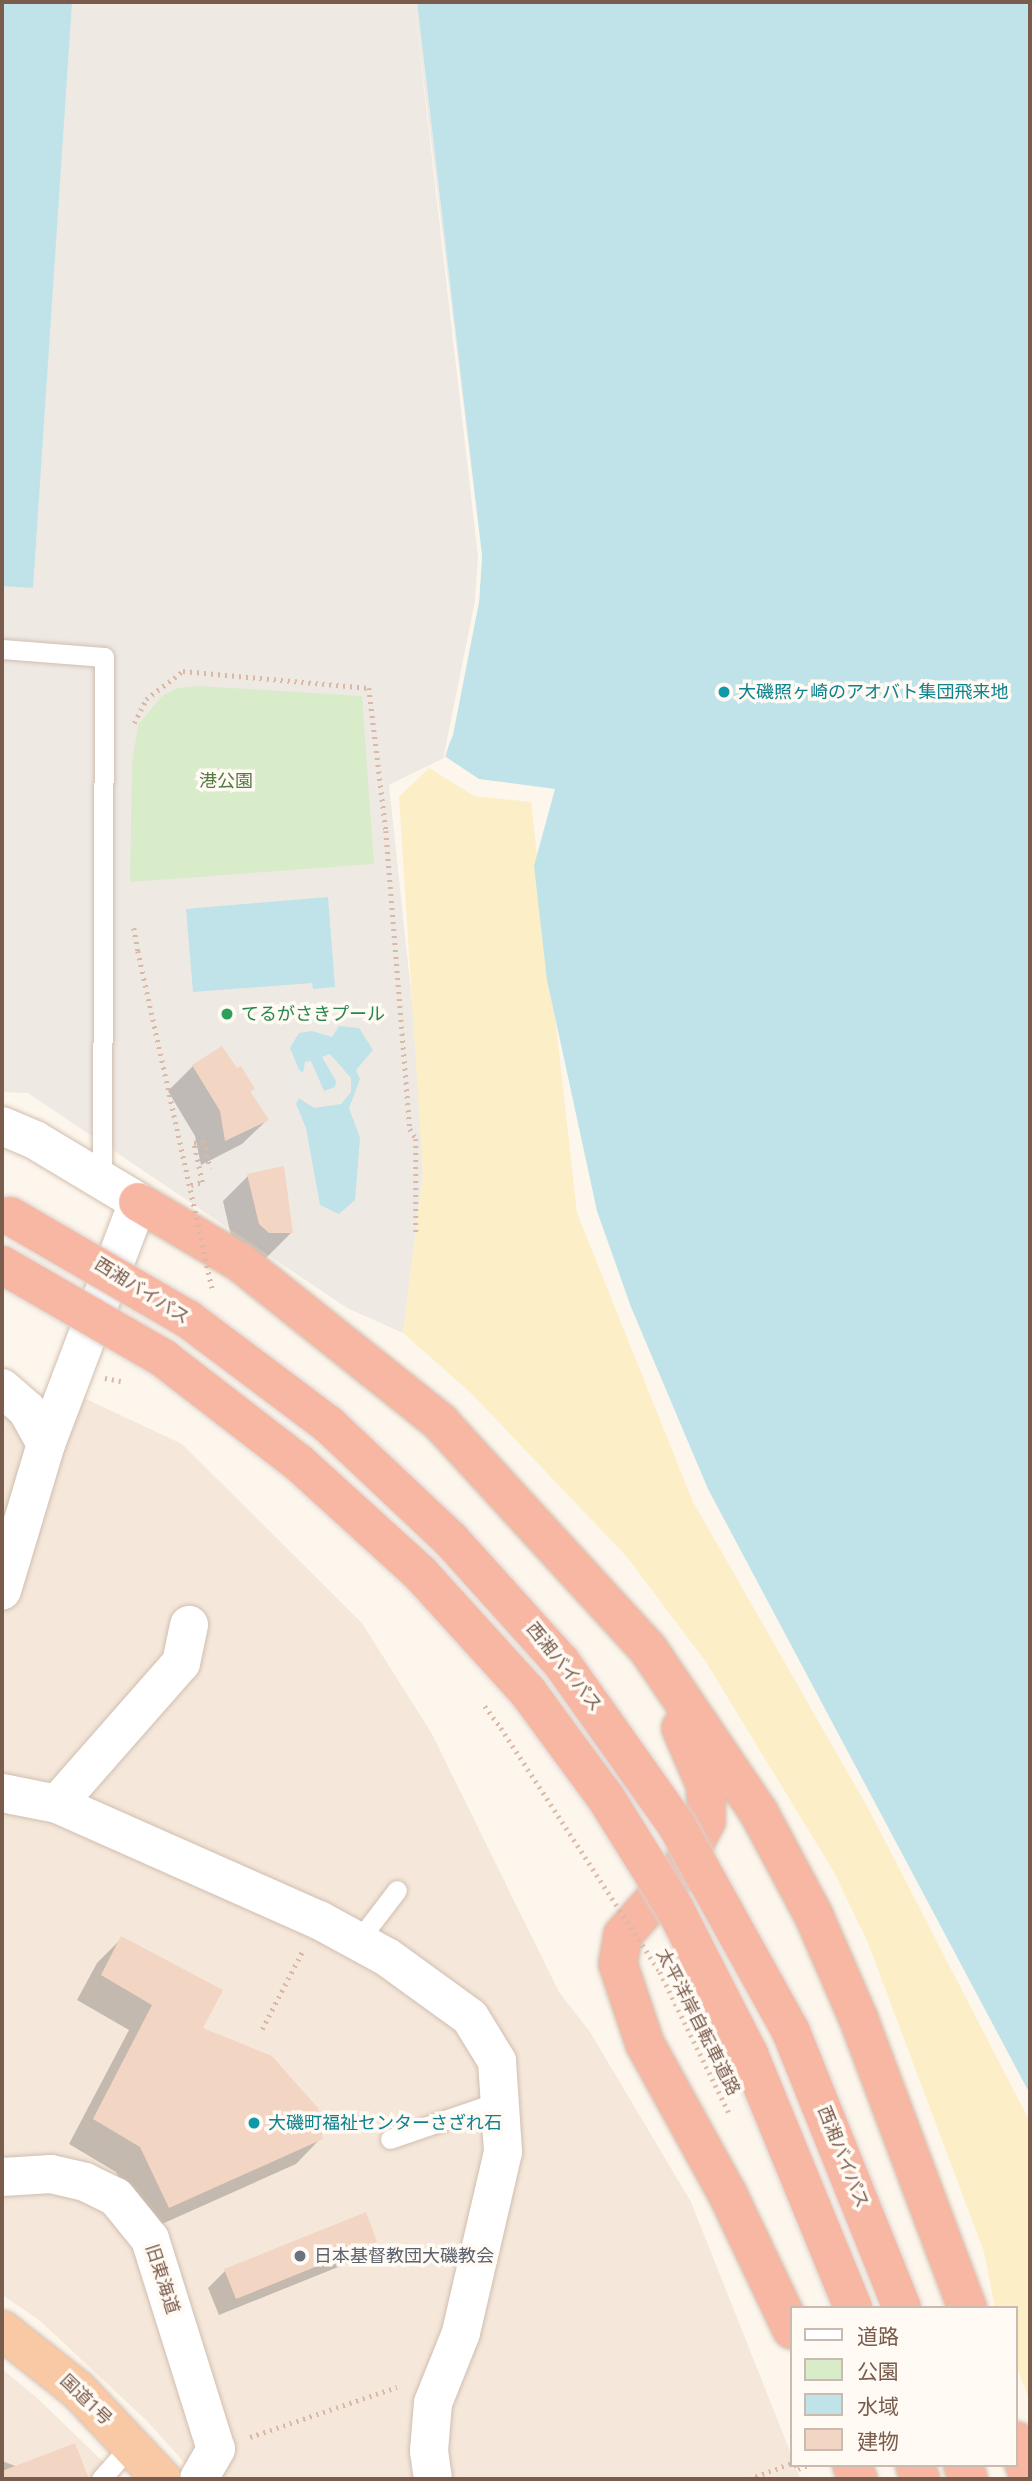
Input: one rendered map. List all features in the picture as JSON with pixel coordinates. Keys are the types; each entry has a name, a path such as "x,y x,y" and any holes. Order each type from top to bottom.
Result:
{"highway":[{"path":"138,1202 241,1263 383,1373 440,1422 648,1649 698,1719 759,1813 813,1914 859,2020 966,2306"},
{"name":"西湘バイパス","path":"2,1212 95,1262 188,1319 300,1402 394,1483 513,1605 561,1662 677,1826 779,2009 840,2149 901,2306"},
{"path":"2,1265 163,1358 290,1455 420,1573 528,1692 606,1798 675,1909 749,2054 852,2306"},
{"path":"587,1581 691,1744 706,1786 706,1821 680,1871 622,1935 618,1964 623,1989 645,2044 728,2194 790,2326"},
{"name":"国道1号","path":"2,2330 78,2390 162,2479"},
{"path":"1018,2446 1030,2479"}],"street":[{"path":"2,1126 35,1140 138,1202 46,1444 2,1591"},
{"path":"2,1388 27,1410 46,1444"},
{"path":"57,1804 180,1663 189,1625"},
{"path":"2,1793 57,1804 319,1920 358,1941 470,2017 498,2060 503,2100 499,2174 481,2258 448,2370 433,2403 429,2451 433,2479"},
{"name":"旧東海道","path":"2,2177 51,2174 86,2182 116,2197 150,2239 207,2464"}],"lane":[{"path":"2,649 104,657 102,1180"},
{"path":"358,1941 397,1889"},
{"path":"390,2139 503,2100"},
{"path":"101,2479 131,2445"}],"path":[{"path":"128,735 146,699 183,671 369,688 389,858 410,1129 416,1139 416,1234"},
{"path":"134,925 213,1292"},
{"path":"191,1185 202,1182 194,1143 204,1141 210,1168"},
{"path":"105,1378 136,1384"},
{"name":"太平洋岸自転車道路","path":"501,1728 660,1972 732,2121"},
{"path":"262,2029 319,1920"},
{"path":"207,2464 448,2370"},
{"path":"749,2479 790,2465"}],"shaded area":[{"path":"2,2 417,2 482,556 479,602 446,757 389,785 418,1057 423,1174 403,1333 347,1308 28,1093 2,1092"},
{"path":"2,1388 27,1410 67,1390 182,1444 362,1623 432,1734 559,1992 590,2032 691,2202 790,2451 790,2467 796,2467 801,2479 199,2479 146,2420 39,2320 2,2295"},
{"path":"2,2369 36,2397 121,2479 2,2479"}],"green space":[{"name":"港公園","path":"199,686 362,696 374,864 130,882 132,764 138,725 161,697 177,688"}],"sand":[{"path":"429,768 474,796 531,802 577,1213 693,1502 869,1810 1030,2122 1030,2401 1018,2371 1018,2306 995,2306 984,2252 868,1943 834,1872 706,1662 627,1557 471,1393 403,1333 423,1174 399,797"}],"water":[{"path":"2,2 72,2 33,588 2,586"},
{"path":"417,2 1030,2 1030,2094 708,1489 631,1307 597,1211 547,980 534,866 555,789 479,779 446,757 479,602 482,556"},
{"path":"328,897 335,987 313,989 312,983 193,992 186,909"},
{"path":"339,1026 359,1028 373,1050 356,1070 360,1079 349,1108 360,1138 355,1200 339,1214 320,1205 306,1128 296,1104 299,1098 314,1108 341,1104 351,1092 351,1078 330,1054 322,1057 336,1081 335,1087 324,1091 311,1061 305,1062 303,1073 299,1070 290,1048 299,1033 312,1031 332,1037"}],"pier":[{"path":"414,2 482,556 479,602 453,735 443,759 475,601 478,556"}],"building":[{"path":"222,1046 237,1068 241,1066 255,1089 250,1091 269,1120 225,1141 220,1111 192,1065"},
{"path":"284,1166 293,1233 269,1233 259,1224 247,1174"},
{"path":"121,1936 223,1990 203,2028 272,2056 318,2108 323,2139 169,2208 140,2147 93,2119 152,2005 101,1975"},
{"name":"日本基督教団大磯教会","path":"366,2212 377,2242 236,2299 224,2269"},
{"path":"75,2443 89,2479 2,2479 2,2471"}],"place":[{"name":"大磯照ヶ崎のアオバト集団飛来地","path":"724,692"},
{"name":"てるがさきプール","path":"227,1014"},
{"name":"大磯町福祉センターさざれ石","path":"254,2123"},
{"name":"日本基督教団大磯教会","path":"300,2256"}]}
